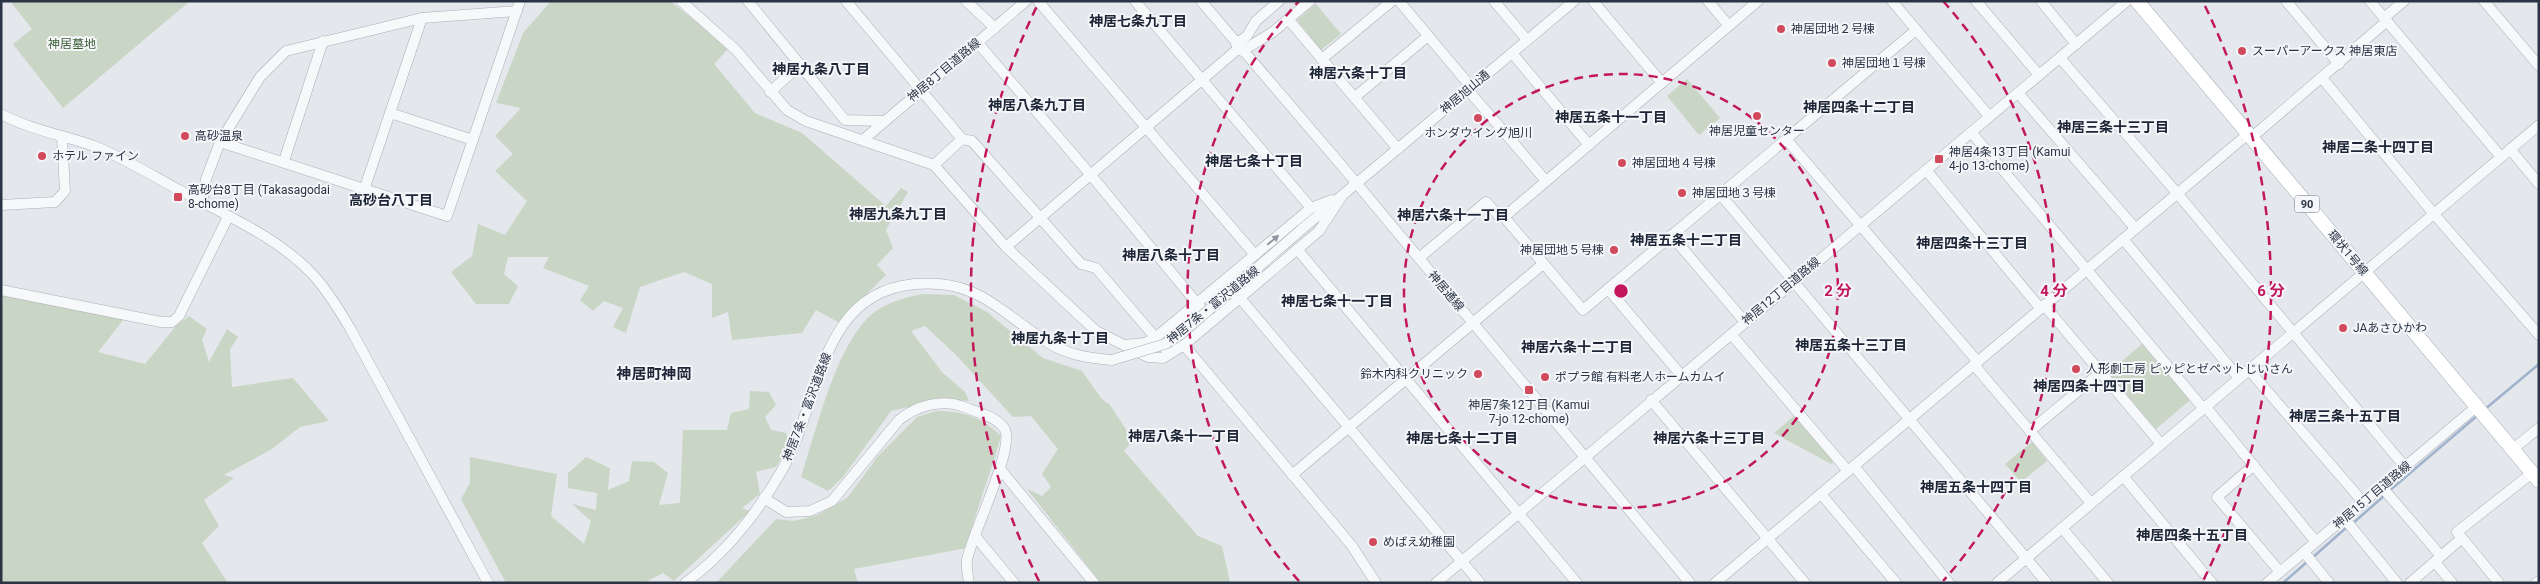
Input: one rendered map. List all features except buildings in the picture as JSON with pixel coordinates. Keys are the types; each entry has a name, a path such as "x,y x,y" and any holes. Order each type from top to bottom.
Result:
{"main road":[{"name":"環状1号線","path":"2137,1 2536,477"}],"street":[{"path":"681,1 736,50 786,110 806,121 934,165 1006,247 1096,331 1120,345 1148,357 1162,358 1184,345 1319,230 1342,196"},
{"path":"748,1 799,66 845,120 884,121"},
{"path":"846,1 962,139 972,141 1081,264 1096,268 1170,354"},
{"path":"966,1 995,28"},
{"name":"神居8丁目道路線","path":"863,140 1026,1"},
{"path":"1038,1 1254,255"},
{"path":"1135,1 1311,208"},
{"name":"神居通線","path":"1200,1 1357,183 1690,583"},
{"path":"1006,247 1239,47 1248,36 1256,21 1279,1"},
{"path":"1239,47 1273,32 1310,1"},
{"path":"1322,59 1392,1"},
{"path":"1400,1 1546,181"},
{"path":"1494,1 1527,40"},
{"name":"神居旭山通","path":"1357,183 1574,1"},
{"path":"1593,1 1662,83"},
{"path":"1708,1 1729,26"},
{"path":"1504,217 1758,1"},
{"path":"1892,1 1989,116"},
{"path":"1976,1 2038,75"},
{"path":"2041,1 2076,44"},
{"name":"神居12丁目道路線","path":"1436,583 2127,1"},
{"path":"2286,1 2339,64"},
{"path":"2370,1 2501,157"},
{"path":"1715,583 2177,193 2339,64 2404,1"},
{"path":"2484,1 2539,66"},
{"path":"202,203 206,179 220,142 260,77 286,51 422,18 518,6 448,216 284,161 220,142"},
{"path":"365,188 422,18"},
{"path":"1288,19 1398,149"},
{"path":"1419,258 1486,202 1499,216 1504,217 1583,310 1916,30"},
{"path":"1355,98 1428,36"},
{"path":"284,161 323,41"},
{"path":"977,42 1090,174 1211,322"},
{"path":"1512,53 1589,145"},
{"path":"2060,58 2177,193 2405,466"},
{"path":"770,92 799,66"},
{"path":"2322,78 2434,214 2539,335"},
{"path":"2018,93 2135,228"},
{"path":"390,113 473,140"},
{"path":"1,114 33,128 94,146 122,159 289,253 314,276 335,302 488,583"},
{"path":"1996,583 2539,125"},
{"path":"1971,132 2316,542"},
{"path":"1,205 55,202 66,190 62,136"},
{"path":"934,165 962,139"},
{"path":"1786,139 1861,225 2091,503"},
{"path":"2510,150 2539,184"},
{"path":"1926,170 2161,444"},
{"name":"神居7条・富沢道路線","path":"685,583 719,554 746,525 782,471 819,369 832,342 851,314 876,296 904,286 921,283 962,288 986,298 1048,343 1084,358 1112,360 1156,348 1181,334 1357,183"},
{"path":"1720,194 2047,583"},
{"path":"1120,345 1136,344 1155,338 1311,208 1342,196"},
{"path":"1,290 161,322 172,322 178,316 228,217"},
{"path":"1671,235 1745,322"},
{"path":"2123,239 2240,378"},
{"path":"1296,249 1577,583"},
{"path":"1292,475 1543,264"},
{"path":"1608,288 1681,375"},
{"path":"1240,298 1480,583"},
{"path":"1731,334 1950,583"},
{"path":"1184,345 1352,546 1376,583"},
{"path":"2249,370 2363,502"},
{"path":"2030,431 2101,372"},
{"path":"1651,400 1805,583"},
{"path":"764,498 786,512 810,511 832,501 899,420 911,410 937,404 960,406 992,418 1005,429 1007,440 1000,469 967,561 969,583"},
{"name":"神居15丁目道路線","path":"2267,583 2476,406"},
{"path":"2513,449 2539,428"},
{"path":"2254,466 2217,497 2284,583"},
{"path":"1000,469 1094,583"},
{"path":"2123,476 2212,583"},
{"path":"2499,583 2457,532 2536,477"},
{"path":"2381,486 2438,559 2452,583"},
{"path":"1821,494 1896,583"},
{"path":"2344,518 2396,583"},
{"path":"2062,528 2108,583"},
{"path":"975,536 1014,583"},
{"path":"2410,583 2462,538"},
{"path":"2304,552 2329,583"}],"green space":[{"name":"神居墓地","path":"10,1 190,1 63,108 13,44 32,29"},
{"path":"551,1 670,1 729,48 714,64 755,113 802,133 886,206 901,188 908,192 886,230 893,248 877,265 886,275 838,322 816,310 802,333 732,340 728,312 712,318 712,284 684,272 640,287 626,333 613,327 623,308 604,301 593,311 580,300 589,286 543,268 549,257 508,257 504,274 518,286 509,304 476,304 451,272 472,256 478,224 505,235 527,201 495,171 513,154 495,136 521,108 496,103 523,33"},
{"path":"1316,4 1341,34 1321,50 1297,20"},
{"path":"1687,79 1720,118 1699,135 1667,96"},
{"path":"922,294 954,295 987,312 1043,358 1082,371 1101,398 1110,405 1133,440 1124,451 1198,536 1222,546 1230,583 1101,583 1027,489 1042,496 1051,487 1042,474 1058,449 1031,416 1013,417 956,355 925,326 911,331 942,372 965,392 969,401 941,399 891,411 843,477 828,491 801,477 830,386 840,361 852,339 864,322 879,309 900,300"},
{"path":"1,295 124,319 98,352 145,364 176,326 189,316 207,329 202,340 209,362 227,329 238,337 230,349 232,387 293,378 329,421 300,427 272,449 224,475 234,478 204,500 219,526 202,543 228,583 1,583"},
{"path":"2142,344 2190,400 2156,429 2108,373"},
{"path":"750,391 769,392 776,405 765,417 771,430 786,433 789,444 776,467 756,472 760,494 742,508 750,511 674,581 663,573 644,583 506,583 461,499 470,483 470,457 557,474 551,516 584,544 591,521 572,504 596,510 597,493 568,488 568,473 586,457 610,468 608,490 629,481 632,461 654,462 668,473 659,505 680,503 683,430 727,430 731,413 749,409"},
{"path":"936,411 955,412 972,416 987,424 1001,436 967,548 854,569 858,583 716,583 776,519 794,521 818,515 848,497 878,456 917,417"},
{"path":"1794,416 1834,461 1831,464 1774,433"},
{"path":"2032,442 2047,461 2021,482 2005,464"}],"waterway":[{"path":"2484,410 2539,364"},
{"path":"2389,491 2478,415"},
{"path":"2352,524 2385,495"},
{"path":"2312,558 2347,527"},
{"path":"2283,583 2308,561"}],"place":[{"name":"神居団地２号棟","path":"1781,29"},
{"name":"スーパーアークス 神居東店","path":"2242,51"},
{"name":"神居団地１号棟","path":"1832,63"},
{"name":"神居児童センター","path":"1757,116"},
{"name":"ホンダウイング旭川","path":"1478,118"},
{"name":"高砂温泉","path":"185,136"},
{"name":"ホテル ファイン","path":"42,156"},
{"name":"神居4条13丁目 (Kamui 4-jo 13-chome)","path":"1939,159"},
{"name":"神居団地４号棟","path":"1622,163"},
{"name":"神居団地３号棟","path":"1682,193"},
{"name":"高砂台8丁目 (Takasagodai 8-chome)","path":"178,197"},
{"name":"神居団地５号棟","path":"1614,250"},
{"name":"JAあさひかわ","path":"2343,328"},
{"name":"人形劇工房 ピッピとゼペットじいさん","path":"2076,369"},
{"name":"鈴木内科クリニック","path":"1478,374"},
{"name":"ポプラ館 有料老人ホームカムイ","path":"1545,377"},
{"name":"神居7条12丁目 (Kamui 7-jo 12-chome)","path":"1529,390"},
{"name":"めばえ幼稚園","path":"1373,542"}],"district":[{"name":"神居七条九丁目","path":"1138,21"},
{"name":"神居九条八丁目","path":"821,69"},
{"name":"神居六条十丁目","path":"1358,73"},
{"name":"神居八条九丁目","path":"1037,105"},
{"name":"神居四条十二丁目","path":"1859,107"},
{"name":"神居五条十一丁目","path":"1611,117"},
{"name":"神居三条十三丁目","path":"2113,127"},
{"name":"神居二条十四丁目","path":"2378,147"},
{"name":"神居七条十丁目","path":"1254,161"},
{"name":"高砂台八丁目","path":"391,200"},
{"name":"神居九条九丁目","path":"898,214"},
{"name":"神居六条十一丁目","path":"1453,215"},
{"name":"神居五条十二丁目","path":"1686,240"},
{"name":"神居四条十三丁目","path":"1972,243"},
{"name":"神居八条十丁目","path":"1171,255"},
{"name":"神居七条十一丁目","path":"1337,301"},
{"name":"神居九条十丁目","path":"1060,338"},
{"name":"神居五条十三丁目","path":"1851,345"},
{"name":"神居六条十二丁目","path":"1577,347"},
{"name":"神居町神岡","path":"654,374"},
{"name":"神居四条十四丁目","path":"2089,386"},
{"name":"神居三条十五丁目","path":"2345,416"},
{"name":"神居八条十一丁目","path":"1184,436"},
{"name":"神居七条十二丁目","path":"1462,438"},
{"name":"神居六条十三丁目","path":"1709,438"},
{"name":"神居五条十四丁目","path":"1976,487"},
{"name":"神居四条十五丁目","path":"2192,535"}]}
